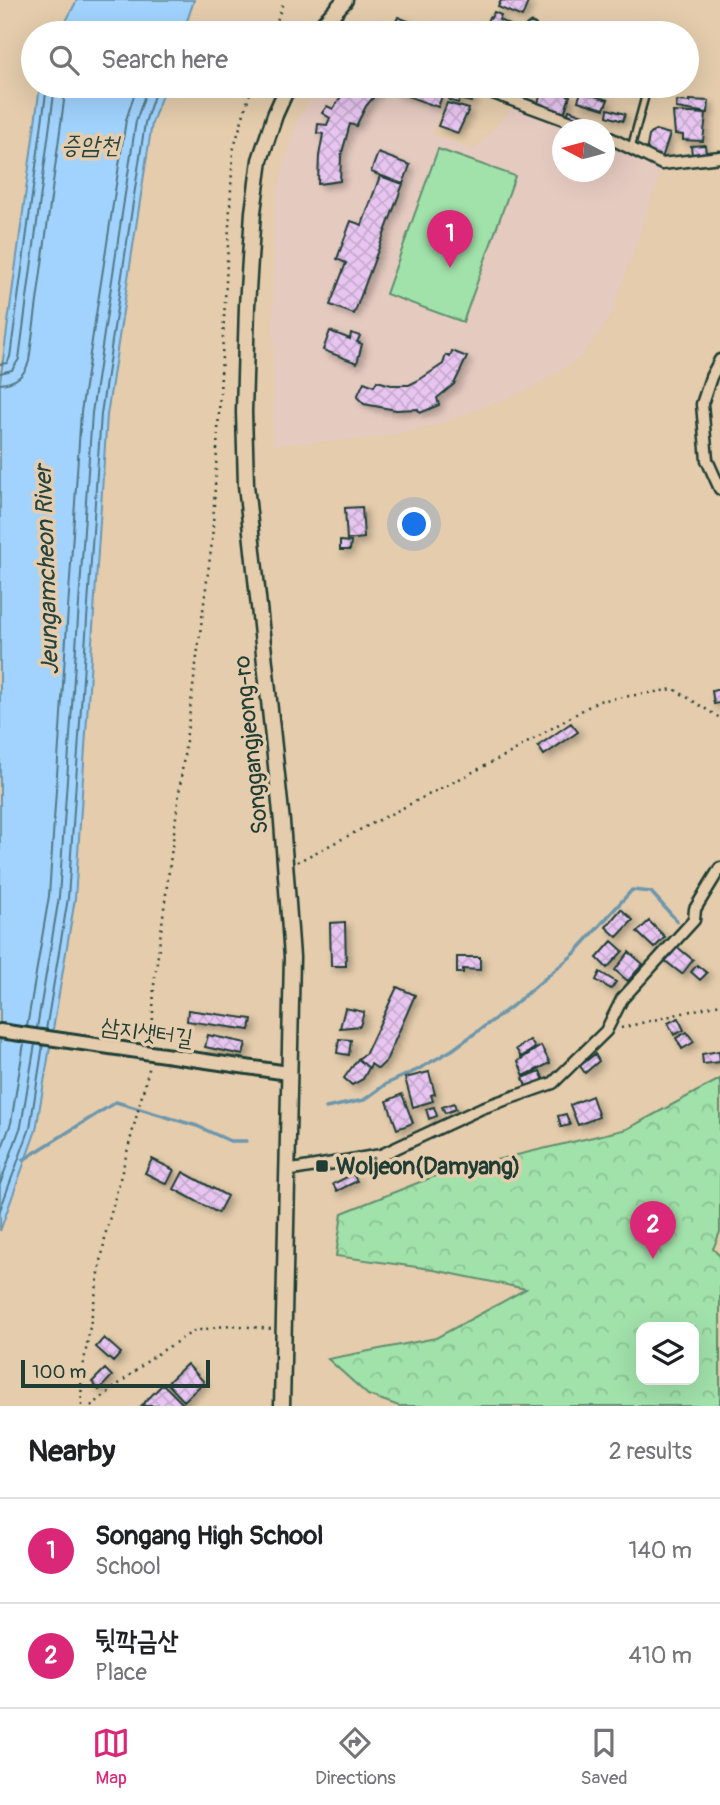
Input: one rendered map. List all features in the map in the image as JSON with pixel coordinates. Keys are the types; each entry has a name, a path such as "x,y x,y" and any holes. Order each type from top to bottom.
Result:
{"main road":[{"path":"326,21 345,0"},
{"name":"Songgangjeong-ro","path":"282,1406 292,957 286,868 246,485 244,412 250,266 260,160 283,98"}],"street":[{"path":"329,18 334,21"},
{"path":"506,98 563,119"},
{"path":"615,140 662,164 720,157"},
{"path":"720,360 702,404 707,460 720,489"},
{"path":"286,1171 381,1155 482,1108 553,1083 606,1031 622,999 694,920 695,909 720,868"},
{"name":"삼지샛터길","path":"0,1031 288,1073"}],"lane":[{"path":"631,148 645,98"}],"path":[{"path":"277,21 284,0"},
{"path":"82,1406 81,1379 106,1232 153,1054 153,985 212,542 233,151 249,98"},
{"path":"286,868 510,753 598,701 674,689 720,718"},
{"path":"606,1031 720,1004"},
{"path":"91,1406 154,1356 194,1331 230,1325 284,1329"}],"shaded area":[{"path":"312,98 445,98 432,134 474,150 515,106 552,120 552,182 615,182 615,147 661,172 610,318 580,358 526,391 432,427 367,439 273,445 273,218 280,178 296,123"}],"green space":[{"path":"438,149 515,176 463,322 386,294"},
{"path":"720,1079 720,1232 713,1249 720,1256 720,1406 399,1406 368,1395 328,1359 436,1338 526,1289 424,1268 336,1256 342,1213 445,1172 627,1129"}],"water":[{"path":"77,0 194,0 187,21 66,21"},
{"name":"증암천","path":"38,98 161,98 152,123 107,415 75,899 36,1130 0,1231 0,382"}],"building":[{"path":"501,0 528,2 522,17 498,7"},
{"path":"494,12 501,15 499,20 501,21 487,21"},
{"path":"340,98 373,98 356,126 350,124 341,156 340,181 318,184 323,134 317,133 318,124 327,125 330,118 322,113 327,106 333,109"},
{"path":"413,98 441,98 438,107"},
{"path":"450,98 460,98 458,103"},
{"path":"540,98 569,98 564,114 537,106"},
{"path":"579,98 608,100 604,109 578,101"},
{"path":"677,101 709,101 708,113 676,108"},
{"path":"447,103 469,109 458,133 438,126"},
{"path":"608,109 625,114 623,121 607,116"},
{"path":"569,110 586,116 585,119 577,119 567,116"},
{"path":"673,112 706,114 703,141 683,140 683,135 675,134"},
{"path":"655,130 670,134 662,158 651,155 647,147 649,136"},
{"path":"705,145 706,153 692,155 691,146"},
{"path":"378,153 410,165 403,184 371,172"},
{"path":"380,176 403,184 354,314 330,305 346,263 337,259 351,221 362,225"},
{"path":"330,331 350,339 351,333 360,336 357,342 362,344 357,363 323,350"},
{"path":"452,351 467,357 454,384 437,398 439,405 420,413 418,409 396,410 364,404 357,397 364,382 374,386 377,381 391,385 409,385 443,364 446,355 450,357"},
{"path":"362,507 364,538 347,540 345,508"},
{"path":"340,541 351,542 350,550 340,550"},
{"path":"720,689 720,703 714,704 712,691"},
{"path":"571,723 578,732 544,755 538,746"},
{"path":"621,909 633,920 617,937 606,927"},
{"path":"649,921 665,937 654,948 637,932"},
{"path":"345,922 346,966 331,966 330,923"},
{"path":"612,941 623,951 607,968 597,958"},
{"path":"676,946 693,960 682,974 664,960"},
{"path":"629,952 643,964 628,981 615,970"},
{"path":"457,957 480,957 480,970 463,969 463,973 457,973"},
{"path":"697,965 707,973 700,980 691,972"},
{"path":"600,972 616,982 611,989 596,980"},
{"path":"397,987 415,995 386,1061 378,1069 371,1064 369,1068 358,1059 366,1053"},
{"path":"345,1008 364,1012 360,1026 340,1028"},
{"path":"188,1010 252,1019 250,1030 187,1021"},
{"path":"678,1018 684,1030 674,1035 668,1023"},
{"path":"687,1032 694,1042 682,1049 676,1038"},
{"path":"208,1035 246,1043 243,1055 205,1047"},
{"path":"339,1039 351,1040 349,1055 337,1053"},
{"path":"530,1040 535,1048 521,1057 516,1049"},
{"path":"541,1046 550,1063 524,1076 518,1061"},
{"path":"719,1051 720,1062 703,1064 702,1054"},
{"path":"595,1054 599,1061 585,1073 580,1066"},
{"path":"358,1059 369,1068 363,1079 352,1085 344,1078"},
{"path":"540,1071 545,1083 527,1089 523,1078"},
{"path":"429,1072 435,1094 431,1095 433,1101 413,1107 405,1078"},
{"path":"402,1094 413,1123 397,1129 387,1101"},
{"path":"592,1096 599,1117 578,1125 570,1105"},
{"path":"454,1103 456,1109 445,1113 442,1107"},
{"path":"434,1107 437,1116 429,1119 426,1109"},
{"path":"566,1114 570,1125 561,1127 558,1116"},
{"path":"152,1159 174,1170 167,1184 145,1173"},
{"path":"183,1172 227,1196 218,1213 174,1189"},
{"path":"353,1174 357,1181 337,1191 333,1184"},
{"path":"104,1338 121,1353 113,1362 96,1347"},
{"path":"187,1364 204,1382 184,1401 167,1383"},
{"path":"105,1369 112,1376 99,1390 92,1382"},
{"path":"163,1384 185,1406 141,1406"}],"waterway":[{"path":"326,1108 364,1100 386,1084 452,1050 511,1007 574,954 632,890 651,892 677,921"},
{"path":"23,1160 116,1102 197,1126 230,1141 246,1141"}],"place":[{"name":"Songang High School","path":"450,268"},
{"name":"Woljeon(Damyang)","path":"322,1166"},
{"name":"뒷깍금산","path":"653,1259"}],"water label":[{"name":"Jeungamcheon River","path":"47,570"}]}
